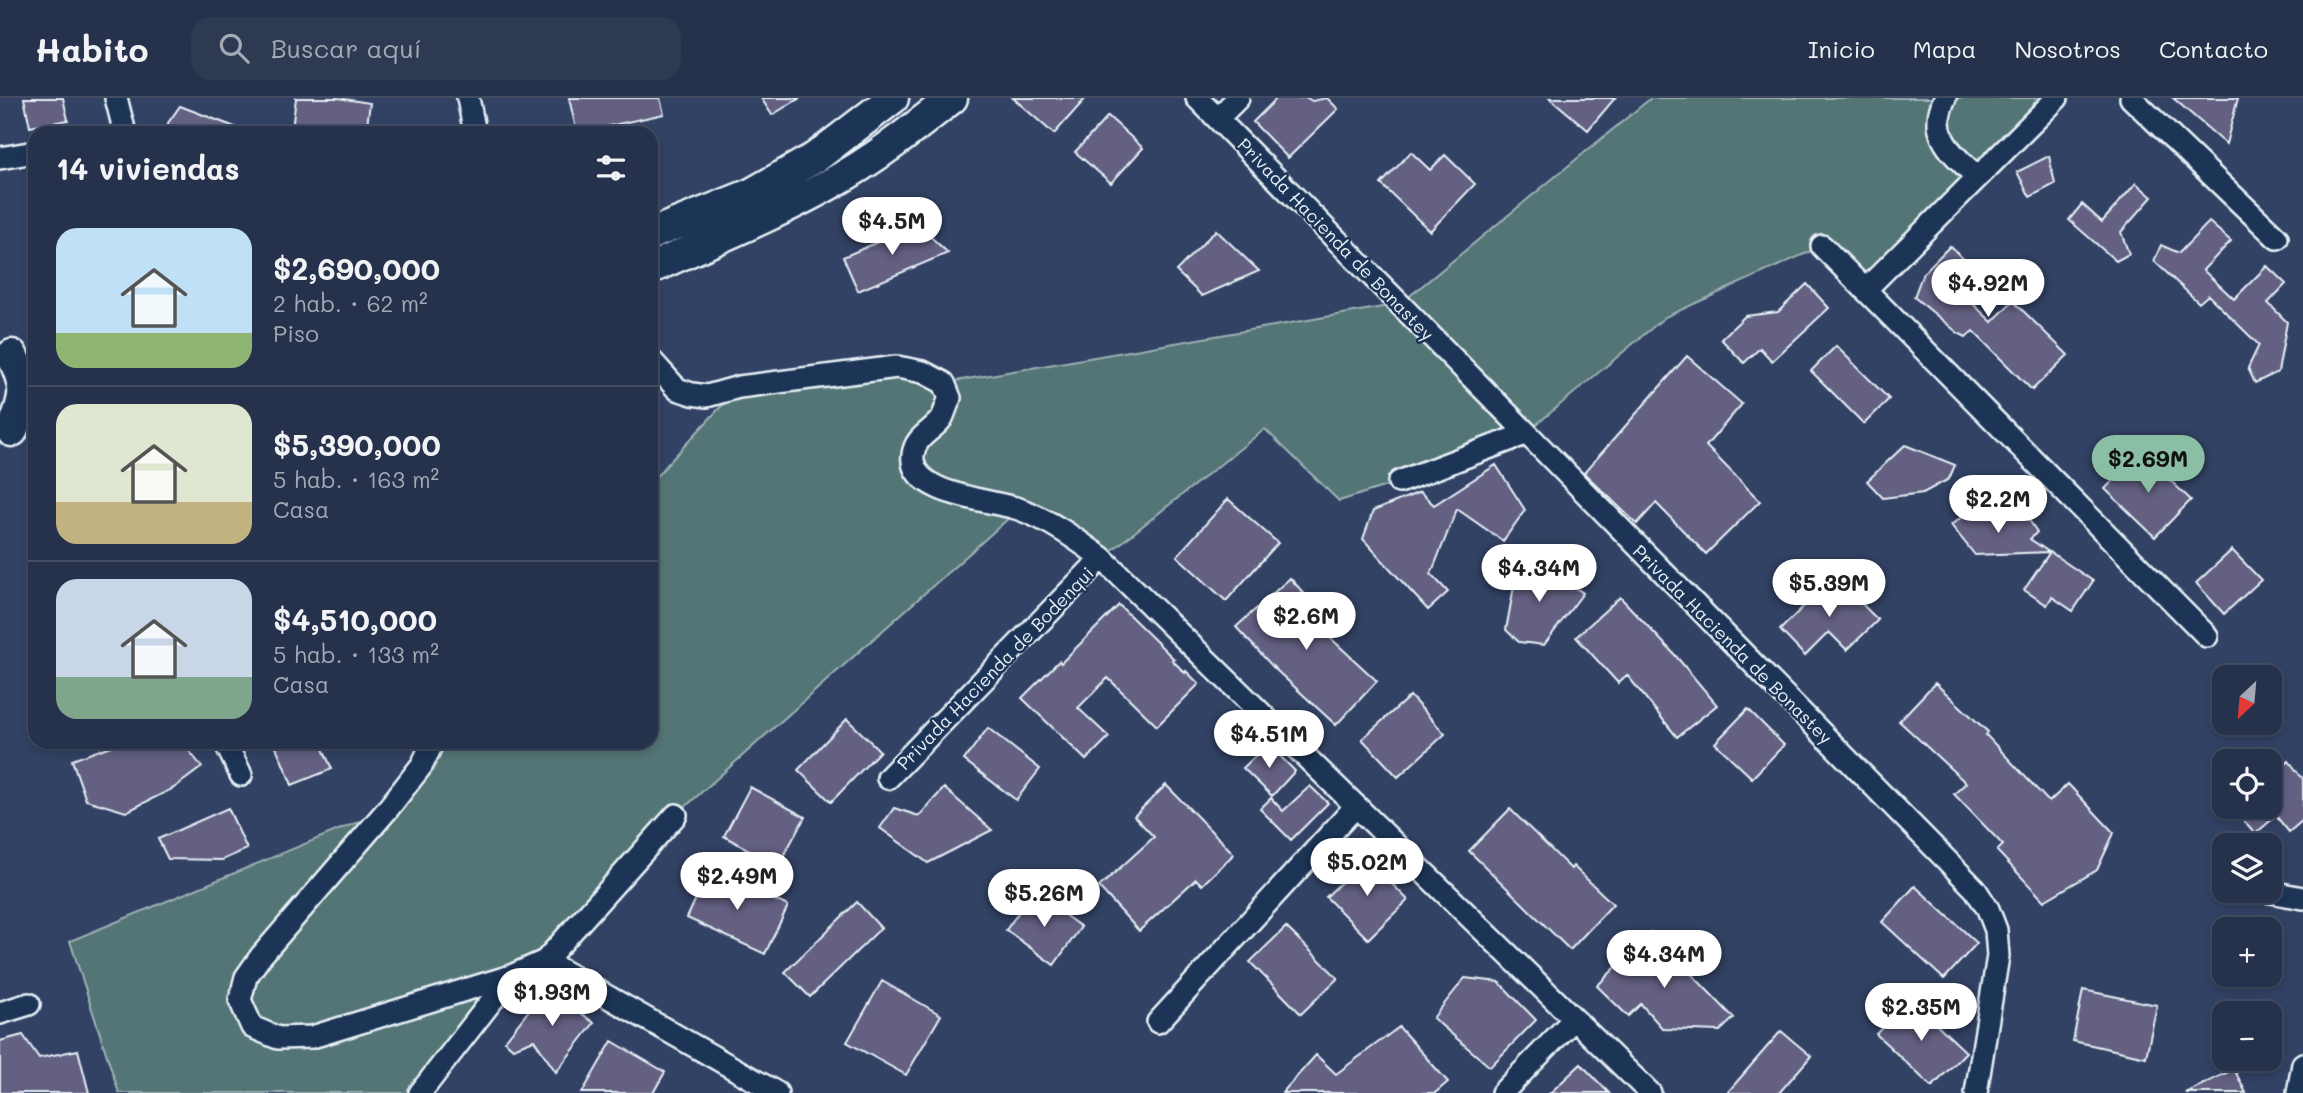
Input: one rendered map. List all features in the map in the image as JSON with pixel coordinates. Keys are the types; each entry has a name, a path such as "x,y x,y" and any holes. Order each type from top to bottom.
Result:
{"street":[{"path":"116,98 123,126"},
{"path":"468,98 474,126"},
{"path":"658,231 751,194 816,157 893,98"},
{"path":"658,265 832,183 902,138 952,98"},
{"name":"Privada Hacienda de Bonastey","path":"1197,98 1975,889 1988,909 1996,930 1998,956 1976,1093"},
{"path":"1218,118 1238,98"},
{"path":"1945,98 1941,107 1938,132 1950,151 1977,177"},
{"path":"1866,289 2057,98"},
{"path":"2131,98 2277,238"},
{"path":"0,158 28,153"},
{"path":"1822,246 2207,636"},
{"path":"16,358 23,379 22,406 16,428"},
{"name":"Privada Hacienda de Bodenqui","path":"658,368 677,389 707,396 738,387 897,367 923,372 944,383 950,398 941,419 922,434 913,455 918,474 933,486 1019,509 1062,529 1102,558 1650,1093"},
{"path":"1399,482 1525,434"},
{"name":"Privada Hacienda de Bodenqui","path":"888,778 1102,558"},
{"path":"228,749 241,775"},
{"path":"430,749 422,765 387,810 246,977 240,1000 251,1027 278,1038 312,1037 511,976 545,961 676,815"},
{"path":"1158,1022 1356,806"},
{"path":"2282,894 2303,898"},
{"path":"545,961 777,1093"},
{"path":"420,1093 511,976"},
{"path":"0,1013 29,1004"},
{"path":"1502,1093 1573,1020"},
{"path":"2298,1093 2303,1064"}],"green space":[{"path":"1651,98 2057,98 1866,289 1822,246 1665,317 1525,434 1399,482 1339,501 1265,429 1102,558 1019,509 676,815 545,961 511,976 420,1093 119,1093 70,941 387,810 428,749 658,749 658,474 739,387 897,367 944,383 1400,304"}],"building":[{"path":"24,98 63,98 68,120 30,126"},
{"path":"296,98 338,98 370,103 367,126 292,126"},
{"path":"569,98 660,98 664,114 609,126 575,126"},
{"path":"761,98 800,98 772,115"},
{"path":"1013,98 1086,98 1054,134"},
{"path":"1277,98 1307,98 1312,101 1327,98 1338,109 1288,158 1253,122"},
{"path":"1550,98 1615,98 1588,130"},
{"path":"2173,98 2238,98 2226,144"},
{"path":"180,106 232,126 168,126"},
{"path":"1108,116 1143,148 1111,183 1075,152"},
{"path":"1411,152 1430,170 1445,155 1475,184 1430,231 1381,184"},
{"path":"2049,156 2055,184 2030,197 2017,172"},
{"path":"2136,183 2152,197 2121,232 2129,254 2116,261 2069,220 2082,204 2102,222"},
{"path":"2209,222 2231,241 2203,270 2234,299 2267,266 2286,284 2268,303 2287,322 2278,372 2255,383 2248,368 2259,345 2208,295 2199,303 2154,261 2161,245 2179,253"},
{"path":"918,225 948,253 858,291 843,257"},
{"path":"1216,230 1259,271 1202,296 1176,271"},
{"path":"1950,246 1987,282 1969,300 1992,322 2013,301 2068,355 2032,390 1973,331 1966,337 1958,333 1914,297 1923,273"},
{"path":"1807,284 1829,308 1772,361 1760,348 1744,363 1721,339 1745,316 1778,312"},
{"path":"1836,346 1889,399 1864,424 1811,371"},
{"path":"1687,356 1742,404 1706,446 1760,501 1706,554 1656,503 1637,524 1584,473"},
{"path":"1905,445 1955,465 1949,479 1923,493 1883,498 1867,481"},
{"path":"2140,452 2191,500 2155,537 2105,489"},
{"path":"1496,465 1525,510 1503,541 1457,509 1431,574 1448,592 1428,610 1363,539 1373,511 1420,492 1434,505"},
{"path":"1228,499 1278,543 1226,601 1177,556"},
{"path":"1962,517 2027,517 2037,532 2030,539 2049,552 1975,555 1951,525"},
{"path":"2232,550 2261,580 2224,614 2196,583"},
{"path":"2050,552 2093,581 2073,611 2052,597 2047,605 2024,590"},
{"path":"1538,560 1583,593 1544,645 1519,642 1506,630 1517,570"},
{"path":"1834,576 1878,620 1847,650 1829,632 1805,656 1780,630"},
{"path":"1290,578 1332,624 1324,632 1377,681 1336,725 1275,669 1236,627"},
{"path":"1620,597 1675,655 1717,705 1677,737 1627,675 1618,683 1576,637"},
{"path":"1119,605 1199,684 1157,726 1108,678 1078,708 1109,737 1086,760 1022,698"},
{"path":"1935,683 1988,732 1986,735 2049,802 2068,784 2114,833 2097,870 2044,901 1997,851 2003,845 1954,794 1966,783 1899,721"},
{"path":"1410,696 1445,734 1398,777 1362,739"},
{"path":"1748,709 1784,745 1752,778 1715,743"},
{"path":"847,719 880,751 831,802 798,770"},
{"path":"988,728 1040,769 1016,800 964,760"},
{"path":"1268,744 1295,771 1272,796 1243,768"},
{"path":"103,749 188,749 202,767 174,788 126,812 86,800 72,760"},
{"path":"277,749 323,749 332,769 292,785"},
{"path":"2289,761 2303,779 2303,820 2289,832 2278,819 2282,819 2282,767"},
{"path":"1166,785 1234,854 1202,885 1196,879 1139,931 1099,887 1154,837 1134,816"},
{"path":"1310,786 1328,803 1291,840 1260,809 1271,798 1283,811"},
{"path":"750,787 805,817 778,866 724,836"},
{"path":"944,788 992,830 928,863 880,828 894,808 919,816"},
{"path":"228,808 247,849 222,860 168,859 158,839"},
{"path":"1510,809 1571,869 1573,866 1613,904 1570,950 1469,851"},
{"path":"2242,819 2272,819 2256,833"},
{"path":"1366,858 1408,900 1368,939 1326,897"},
{"path":"709,870 788,906 765,954 687,918"},
{"path":"1915,886 1977,943 1944,979 1882,922"},
{"path":"1033,892 1081,927 1054,965 1006,930"},
{"path":"857,902 881,928 810,997 785,972"},
{"path":"1286,927 1338,978 1301,1014 1250,962"},
{"path":"1651,932 1734,1018 1720,1031 1663,1029 1641,1004 1628,1016 1597,986"},
{"path":"1465,978 1499,982 1536,1020 1490,1067 1433,1018"},
{"path":"882,981 941,1015 906,1075 847,1042"},
{"path":"547,987 594,1023 556,1072 534,1040 513,1048 505,1041"},
{"path":"2083,990 2157,1005 2146,1057 2073,1041"},
{"path":"1910,999 1966,1052 1932,1087 1876,1034"},
{"path":"1399,1027 1448,1082 1435,1093 1282,1093 1316,1055 1336,1074"},
{"path":"1781,1031 1811,1056 1779,1093 1727,1093"},
{"path":"23,1035 39,1058 78,1050 89,1093 0,1093 0,1041"},
{"path":"612,1041 665,1072 653,1093 582,1093"},
{"path":"1581,1064 1609,1093 1550,1093"},
{"path":"2235,1071 2246,1093 2185,1093"}]}
